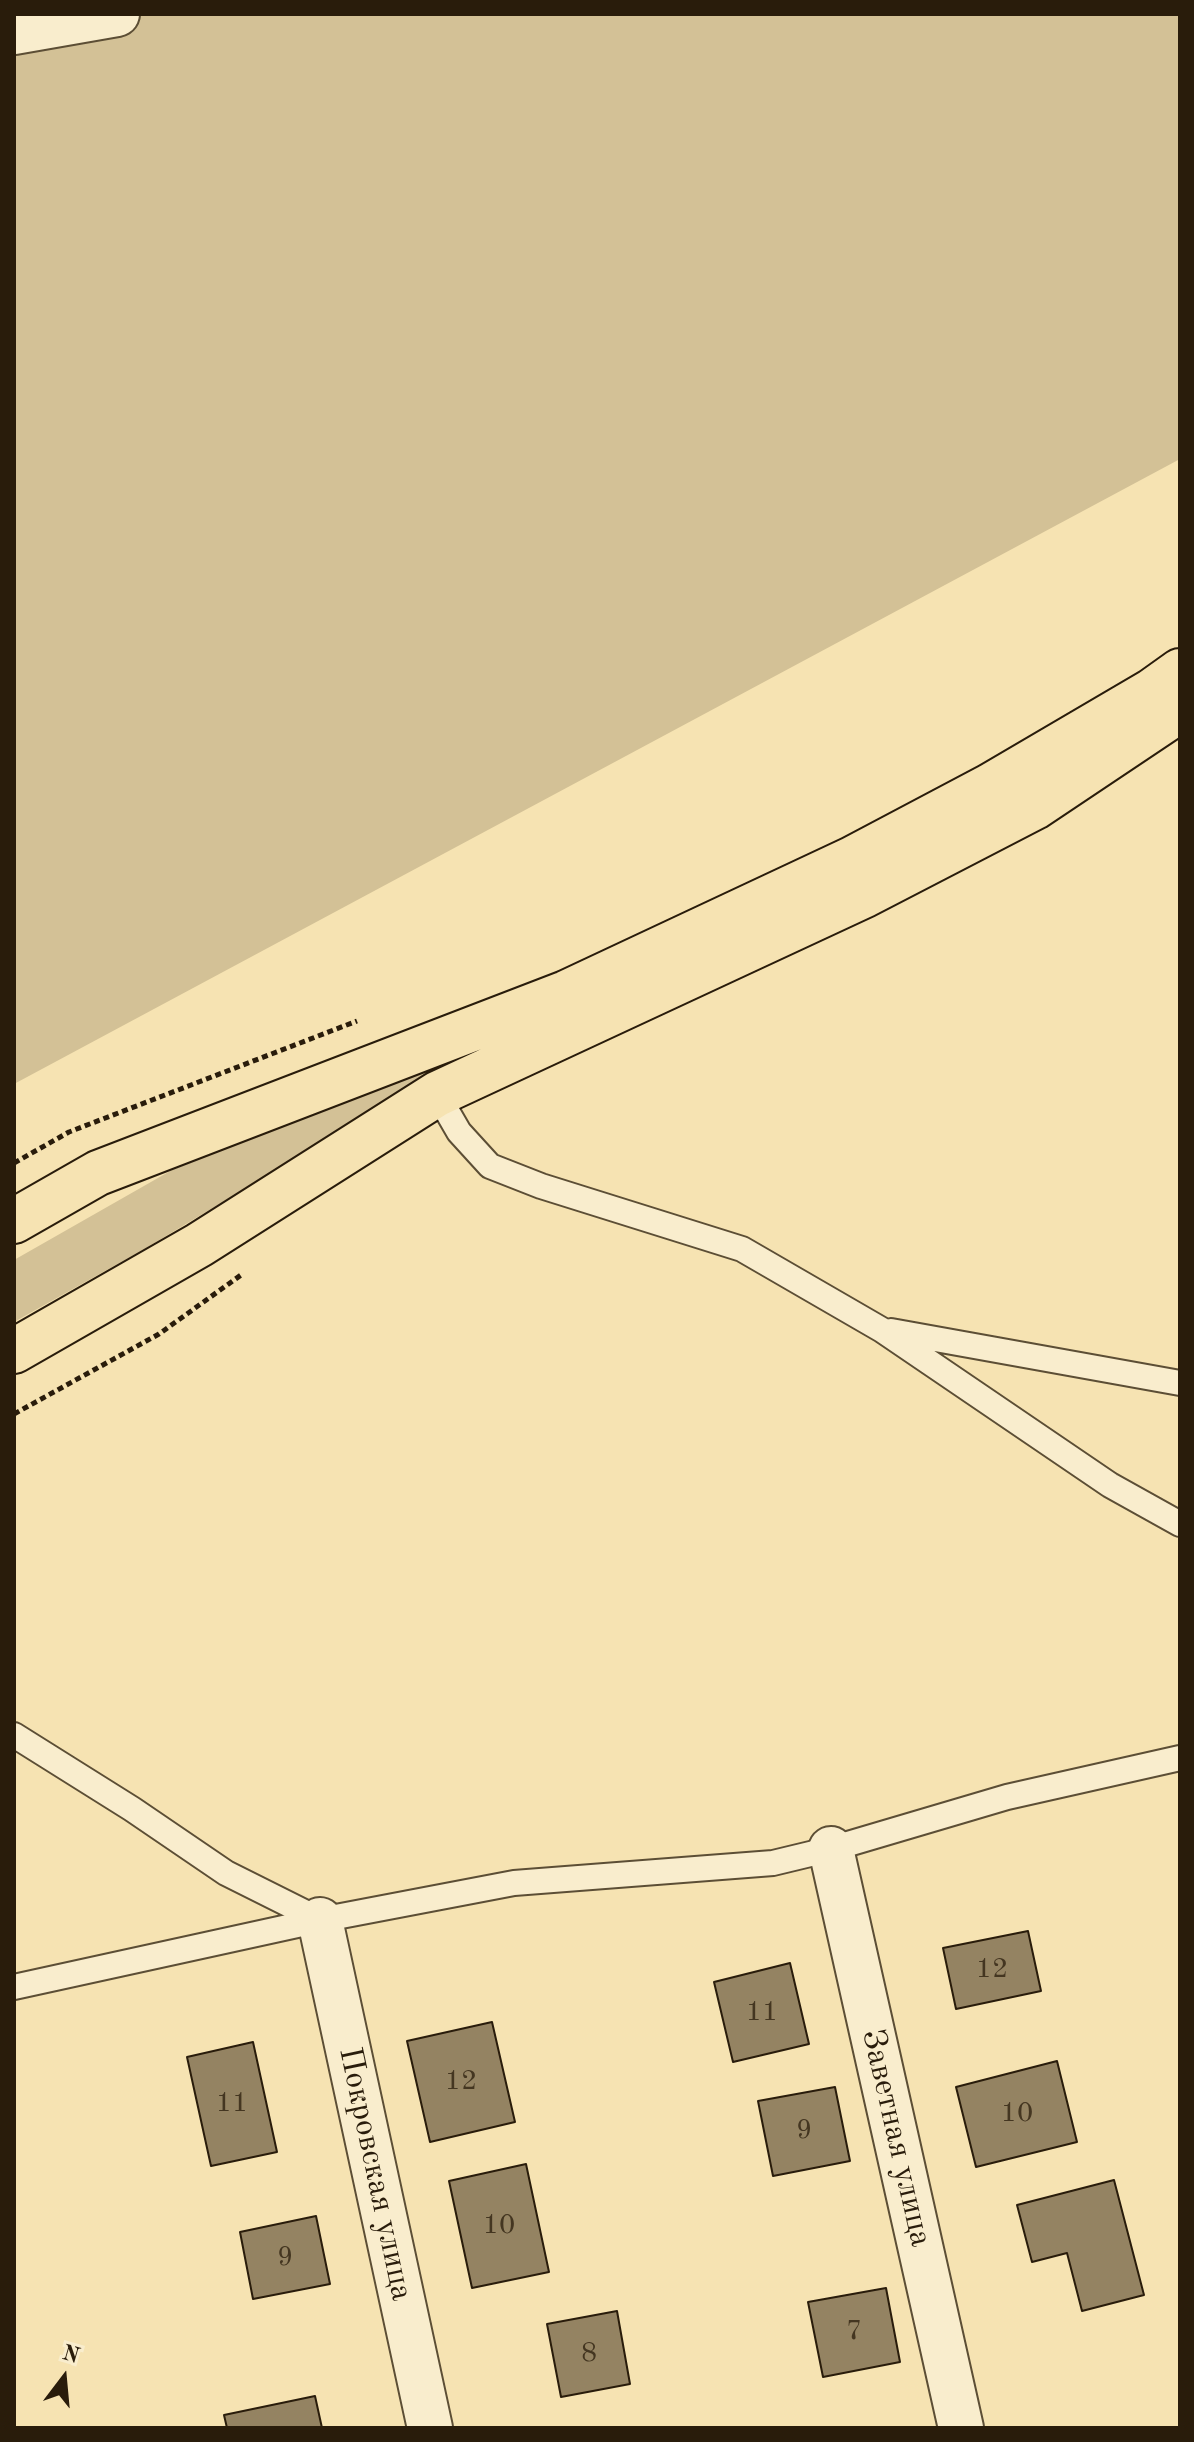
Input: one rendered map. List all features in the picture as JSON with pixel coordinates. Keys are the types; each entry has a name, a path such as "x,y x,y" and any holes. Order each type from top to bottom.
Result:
{"main road":[{"path":"14,1221 98,1173 566,993 852,859 990,786 1152,691 1180,671"},
{"path":"14,1351 199,1245 437,1094 865,895 1035,807 1180,710"}],"street":[{"path":"14,32 117,14"},
{"name":"Заветная улица","path":"831,1849 961,2428"},
{"name":"Покровская улица","path":"320,1920 430,2428"}],"lane":[{"path":"437,1094 459,1132 490,1166 541,1186 742,1249 882,1330 1110,1485 1180,1524"},
{"path":"882,1330 1180,1383"},
{"path":"14,1735 226,1873 320,1920"},
{"path":"14,1987 320,1920 514,1883 773,1863 1007,1797 1180,1758"}],"path":[{"path":"14,1163 69,1132 357,1021"}],"shaded area":[{"path":"14,14 1180,14 1180,459 14,1084"},
{"path":"484,1045 146,1248 14,1322 14,1260 172,1170"}],"building":[{"path":"1028,1931 1041,1991 956,2009 943,1948"},
{"path":"790,1963 809,2044 733,2062 714,1982"},
{"path":"492,2022 515,2122 430,2142 407,2041"},
{"path":"253,2042 277,2152 211,2166 187,2057"},
{"path":"1057,2061 1077,2142 976,2167 956,2087"},
{"path":"835,2087 850,2161 773,2176 758,2101"},
{"path":"526,2164 549,2272 472,2288 449,2181"},
{"path":"1114,2180 1144,2295 1082,2311 1067,2253 1032,2262 1017,2205"},
{"path":"316,2216 330,2284 253,2299 240,2232"},
{"path":"886,2288 900,2362 823,2377 808,2302"},
{"path":"617,2311 630,2384 561,2397 547,2324"},
{"path":"315,2396 322,2428 227,2428 224,2415"}]}
